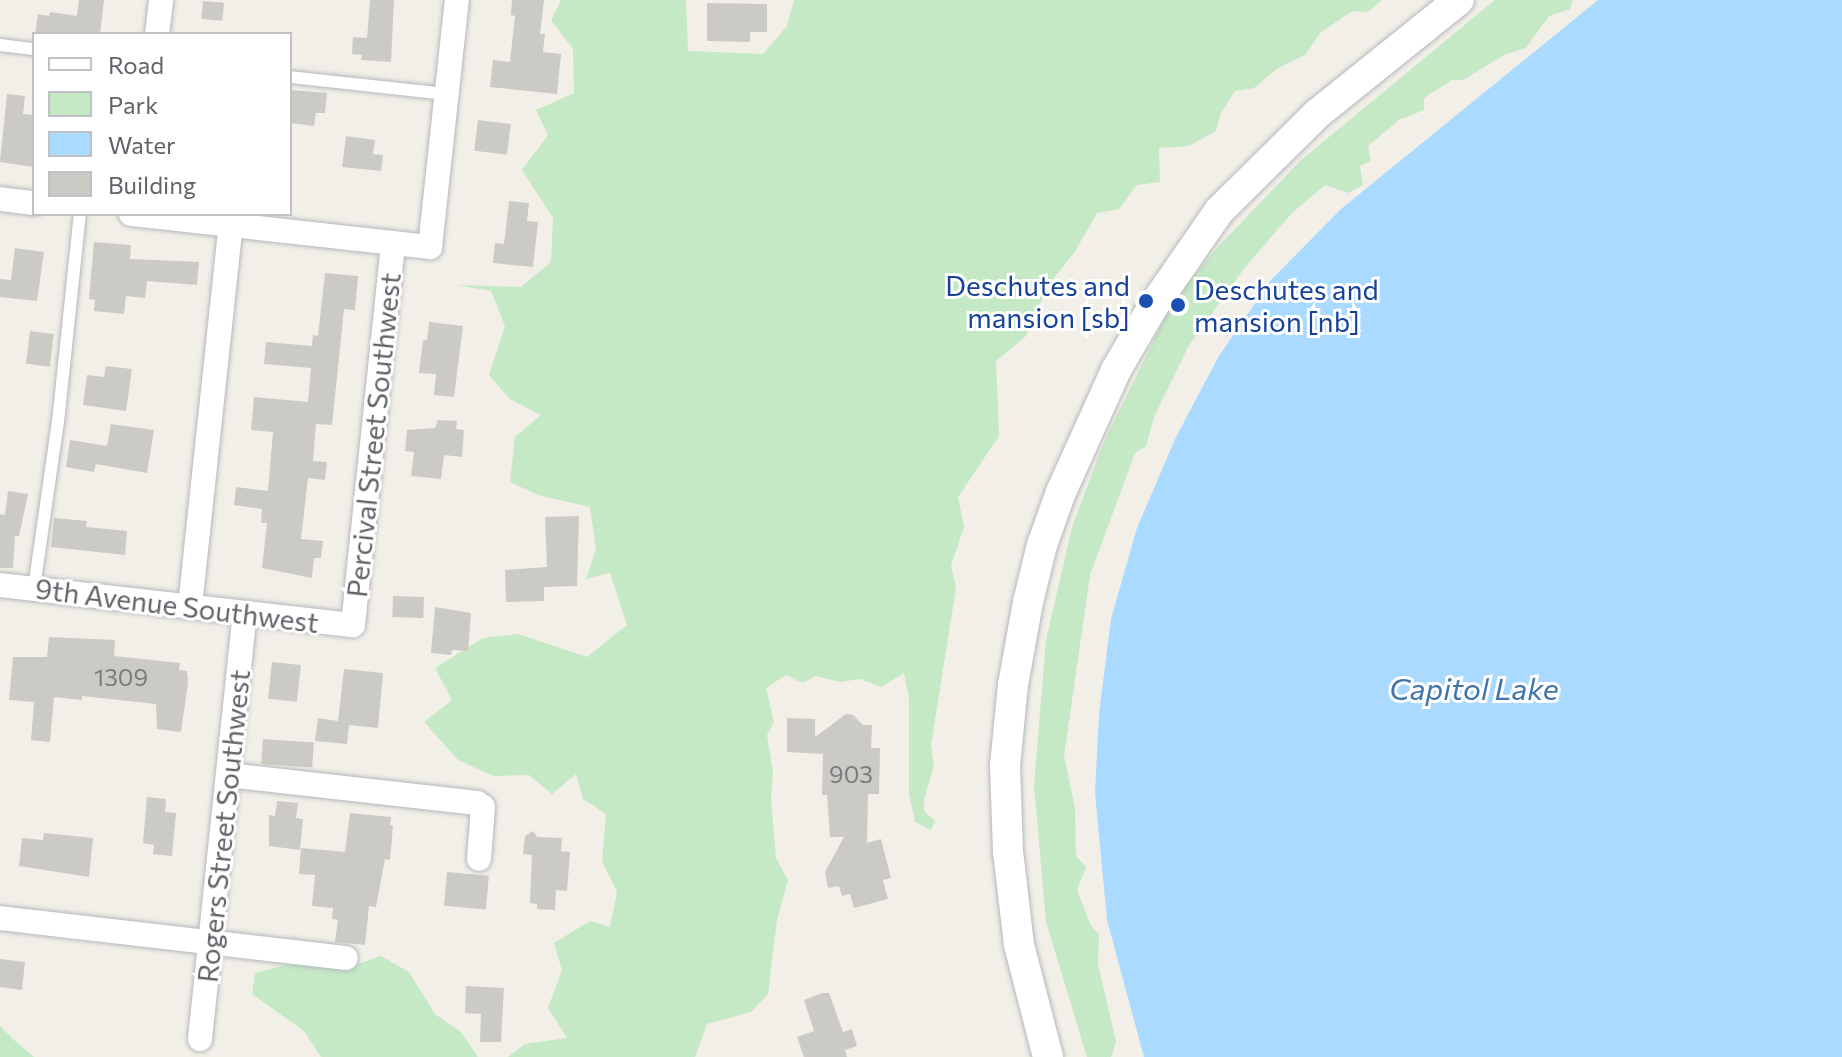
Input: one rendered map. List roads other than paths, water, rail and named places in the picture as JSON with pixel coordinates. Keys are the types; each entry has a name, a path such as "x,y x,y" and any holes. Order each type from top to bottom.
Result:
{"street":[{"path":"157,32 161,0"},
{"name":"Percival Street Southwest","path":"353,625 393,243 430,247 457,0"},
{"path":"1048,1057 1019,945 1008,852 1005,766 1013,685 1028,602 1042,545 1061,492 1116,370 1162,292 1219,211 1317,114 1459,0"},
{"path":"0,199 32,203"},
{"path":"152,216 393,243"},
{"path":"190,606 231,225"},
{"name":"9th Avenue Southwest","path":"0,585 353,625"},
{"name":"Rogers Street Southwest","path":"200,1039 245,613"},
{"path":"228,775 477,803 483,807 479,859"},
{"path":"0,918 346,958"}],"lane":[{"path":"0,45 32,49"},
{"path":"292,77 447,94"},
{"path":"34,588 58,422 80,216"}],"water":[{"name":"Capitol Lake","path":"1598,0 1842,0 1842,1057 1144,1057 1107,920 1095,793 1099,714 1111,619 1137,528 1176,437 1219,356 1271,280 1341,209"}],"place":[{"name":"Deschutes and mansion [sb]","path":"1146,301"},
{"name":"Deschutes and mansion [nb]","path":"1178,305"}]}
